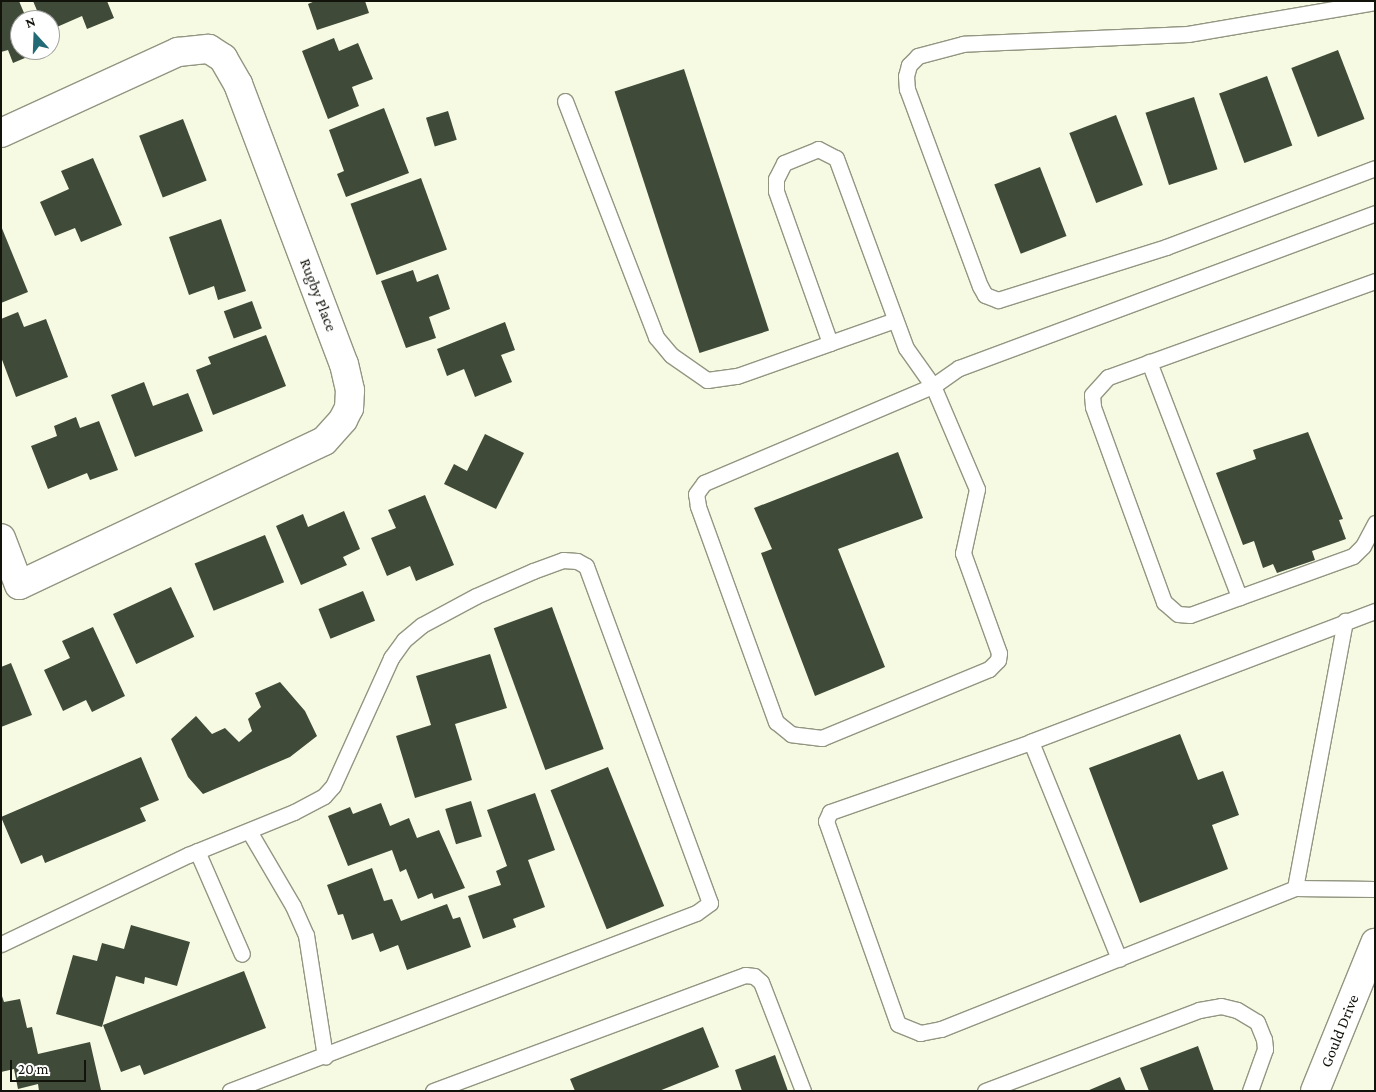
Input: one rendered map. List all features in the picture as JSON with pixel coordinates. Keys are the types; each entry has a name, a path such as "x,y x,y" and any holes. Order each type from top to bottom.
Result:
{"street":[{"name":"Rugby Place","path":"1,133 178,52 209,49 223,58 238,84 344,364 350,390 349,408 343,420 324,441 10,589 1,538"},
{"name":"Gould Drive","path":"1315,1091 1375,943"}],"lane":[{"path":"1375,2 1188,34 963,44 918,56 909,65 906,76 907,89 980,286 985,296 998,300 1166,247 1375,168"},
{"path":"565,101 656,337 671,355 707,380 737,376 895,320"},
{"path":"830,343 776,192 779,170 784,162 818,149 836,158 906,348 933,386 977,489 963,553 999,653 998,660 989,668 822,738 791,734 776,722 698,506 696,494 704,483 933,386 959,368 1375,214"},
{"path":"1375,281 1108,378 1097,386 1092,407 1164,602 1178,614 1190,615 1353,556 1363,546 1375,523"},
{"path":"1149,362 1239,597"},
{"path":"1,944 197,851 294,812 324,796 333,786 391,658 404,640 422,625 476,596 563,560 577,561 586,566 710,903 696,913 325,1057 230,1091"},
{"path":"1375,611 1031,742 830,812 826,820 828,832 898,1024 920,1033 941,1029 1295,888 1375,889"},
{"path":"1295,888 1345,621"},
{"path":"1031,742 1119,959"},
{"path":"249,830 306,935 325,1057"},
{"path":"197,851 242,954"},
{"path":"434,1091 745,975 754,976 761,982 803,1091"},
{"path":"985,1091 1199,1010 1221,1006 1237,1010 1257,1022 1264,1039 1265,1049 1250,1091"}],"building":[{"path":"1,1 19,1 23,10 10,10 10,55 8,50 1,52"},
{"path":"33,1 107,1 114,18 87,29 82,16 60,26 60,10 37,10"},
{"path":"315,1 365,1 369,13 317,30 308,4"},
{"path":"334,38 339,51 358,43 373,79 352,87 359,106 328,119 302,51"},
{"path":"1338,50 1365,119 1318,137 1291,68"},
{"path":"684,69 769,331 700,353 615,92"},
{"path":"1267,76 1292,146 1244,163 1219,93"},
{"path":"1194,97 1217,169 1169,185 1145,113"},
{"path":"384,108 409,173 346,197 337,174 344,171 329,130"},
{"path":"448,111 457,140 435,146 426,118"},
{"path":"1116,115 1143,185 1096,203 1069,133"},
{"path":"183,119 207,181 163,197 139,136"},
{"path":"93,158 122,225 81,242 75,228 55,236 40,202 69,189 61,171"},
{"path":"1040,167 1067,236 1021,254 994,185"},
{"path":"421,178 447,249 377,275 351,204"},
{"path":"221,219 246,291 218,300 214,286 189,295 169,237"},
{"path":"1,226 28,292 1,303"},
{"path":"413,270 417,282 438,274 450,309 429,317 436,338 406,348 381,281"},
{"path":"252,301 262,328 234,339 224,311"},
{"path":"18,312 24,327 46,319 68,377 16,397 1,357 1,319"},
{"path":"505,322 515,350 501,355 512,382 475,397 464,369 447,376 437,349"},
{"path":"266,335 286,386 213,415 196,370 211,364 208,357"},
{"path":"144,382 153,406 188,393 203,431 135,457 111,395"},
{"path":"76,417 80,428 99,421 118,470 90,480 87,473 48,489 31,446 57,436 54,426"},
{"path":"1308,432 1343,519 1339,520 1346,539 1312,551 1315,560 1277,573 1273,564 1263,568 1254,541 1243,545 1216,473 1256,459 1253,450"},
{"path":"485,434 524,453 496,509 444,484 454,464 467,471"},
{"path":"898,452 923,518 838,549 885,667 815,696 761,553 772,549 754,508"},
{"path":"425,495 454,565 416,581 410,566 387,576 371,538 396,528 388,510"},
{"path":"344,511 360,549 343,557 347,565 301,585 276,526 303,514 308,527"},
{"path":"265,535 284,582 214,611 195,563"},
{"path":"171,587 194,637 136,664 113,614"},
{"path":"363,591 375,621 330,639 318,609"},
{"path":"552,607 604,749 545,770 494,628"},
{"path":"93,627 125,696 92,712 86,700 63,711 44,670 70,658 62,641"},
{"path":"490,654 507,708 455,724 472,780 415,798 396,736 431,725 416,676"},
{"path":"11,663 32,715 1,727 1,667"},
{"path":"280,682 305,711 317,736 290,757 203,794 188,777 171,739 196,716 212,734 225,728 239,742 252,731 248,719 261,707 255,693"},
{"path":"1180,734 1198,780 1223,771 1239,815 1212,825 1228,869 1140,903 1089,768"},
{"path":"141,757 159,800 140,808 146,821 45,863 42,855 21,864 1,817"},
{"path":"608,767 664,906 607,929 551,790"},
{"path":"535,793 555,850 528,860 545,907 513,919 516,927 483,939 468,896 501,885 496,871 507,866 487,810"},
{"path":"471,801 482,836 456,844 445,809"},
{"path":"381,803 390,826 409,818 417,838 439,830 465,888 434,899 432,893 418,899 406,869 400,872 392,850 348,866 328,816 350,807 353,814"},
{"path":"372,868 384,901 392,899 401,921 447,904 453,919 460,917 471,947 407,970 398,945 380,952 373,933 352,940 343,914 338,915 327,885"},
{"path":"131,925 190,942 177,986 145,977 144,984 116,976 102,1027 56,1014 73,955 97,961 102,943 124,949"},
{"path":"244,971 266,1028 144,1075 140,1065 121,1072 103,1025"},
{"path":"1,993 4,1002 20,999 27,1028 32,1027 38,1054 90,1042 101,1090 39,1091 38,1084 18,1089 14,1069 1,1072"},
{"path":"703,1027 719,1067 659,1091 575,1091 570,1079"},
{"path":"1198,1046 1214,1091 1149,1091 1140,1068"},
{"path":"775,1055 788,1091 742,1091 735,1070"},
{"path":"1120,1077 1126,1091 1087,1091"}]}
